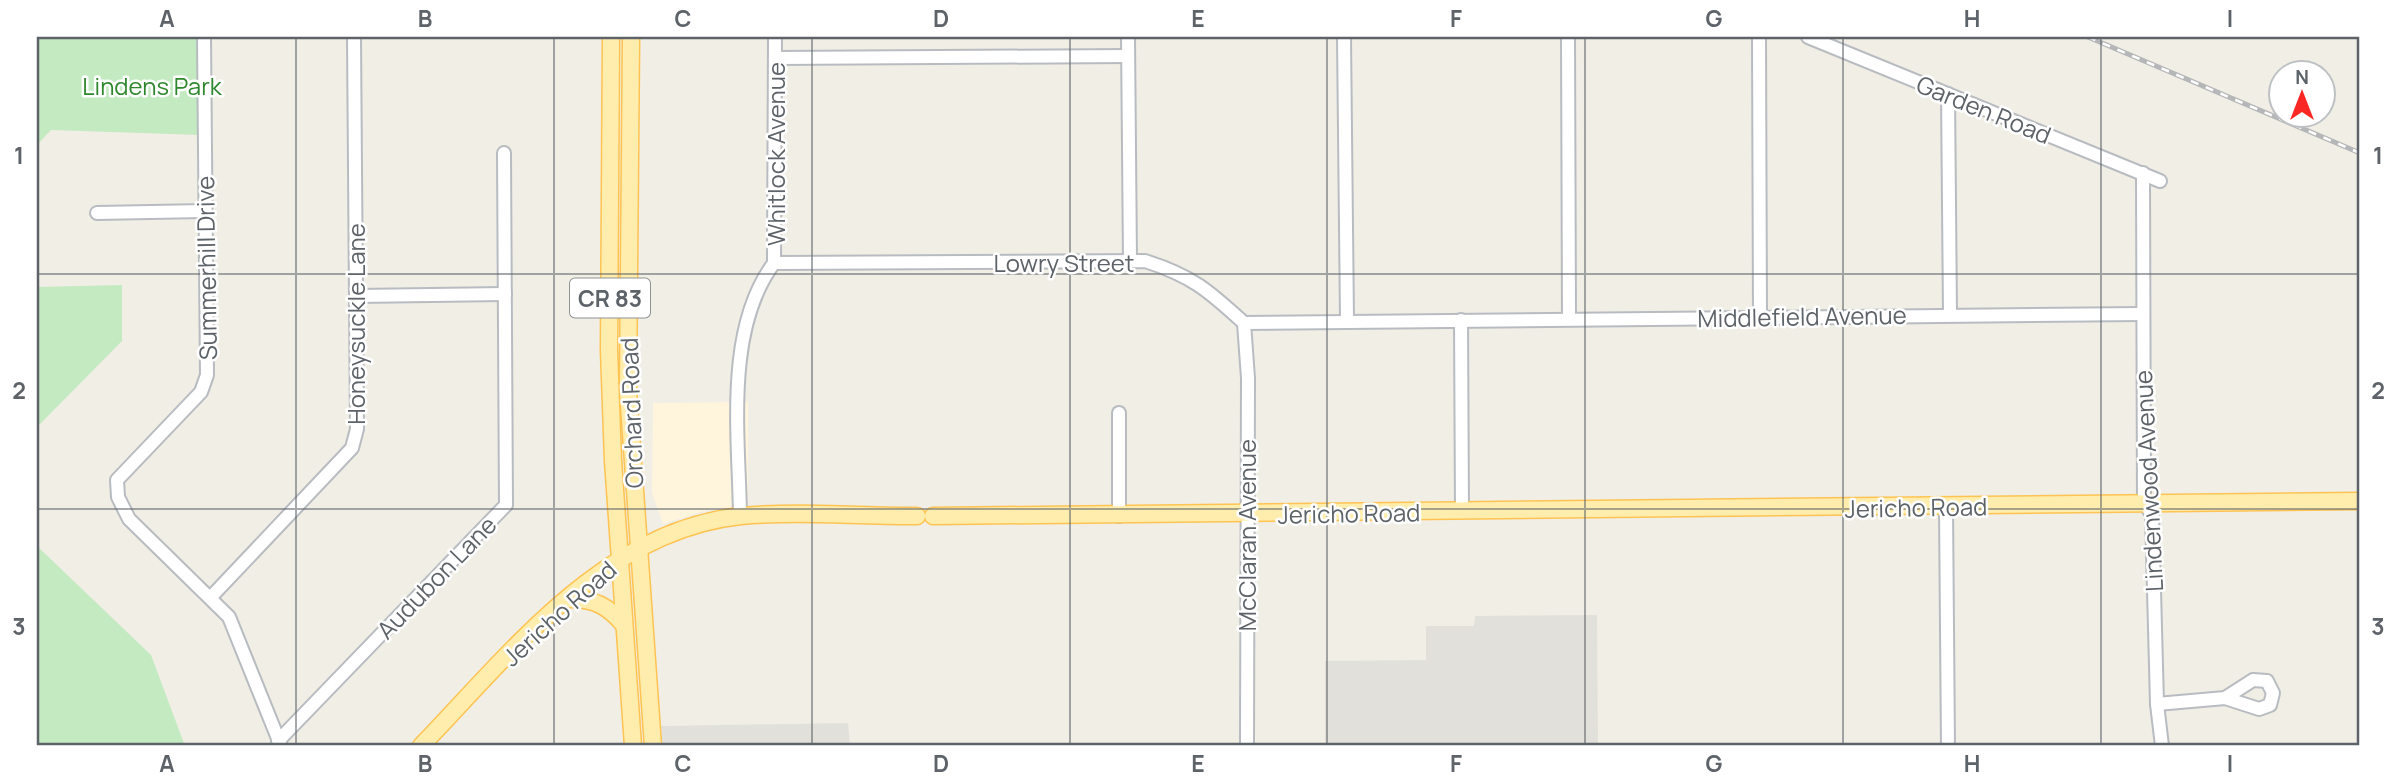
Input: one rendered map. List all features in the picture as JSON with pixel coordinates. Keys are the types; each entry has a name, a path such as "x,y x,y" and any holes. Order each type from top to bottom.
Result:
{"main road":[{"name":"Orchard Road","path":"611,37 609,350 619,558 633,746"},
{"name":"Orchard Road","path":"631,37 628,391 653,746"},
{"name":"Jericho Road","path":"933,516 1946,508 2360,501"},
{"name":"Jericho Road","path":"421,746 515,649 619,558 693,528 740,516 917,516"},
{"path":"570,599 599,602 613,611 624,625"}],"street":[{"name":"Summerhill Drive","path":"204,37 207,375 201,392 117,480 117,488 118,497 129,519 229,617 279,743"},
{"name":"Honeysuckle Lane","path":"211,597 352,448 357,429 354,37"},
{"name":"Whitlock Avenue","path":"740,516 742,343 751,304 761,281 774,263 775,37"},
{"path":"1128,37 1130,260"},
{"path":"1344,37 1347,320"},
{"path":"1568,37 1569,318"},
{"path":"1759,37 1760,316"},
{"name":"Garden Road","path":"1808,37 2160,181"},
{"path":"775,58 1128,56"},
{"path":"1948,94 1950,314"},
{"name":"Audubon Lane","path":"279,743 506,505 504,153"},
{"name":"Lindenwood Avenue","path":"2143,173 2144,503 2152,514 2157,704 2162,746"},
{"path":"97,213 205,211"},
{"name":"Lowry Street","path":"774,263 1130,260 1171,269 1203,285 1244,323"},
{"path":"357,296 505,294"},
{"name":"Middlefield Avenue","path":"1461,320 2142,314"},
{"path":"1244,323 1461,320 1462,511"},
{"name":"McClaran Avenue","path":"1244,323 1248,378 1245,514 1247,746"},
{"path":"1119,413 1119,516"},
{"path":"1946,508 1948,746"},
{"name":"Jericho Road","path":"917,516 933,516"},
{"path":"2157,704 2225,698"}],"shaded area":[{"path":"748,402 748,507 707,510 663,524 652,493 653,403"},
{"path":"1597,615 1598,746 1325,746 1325,661 1426,660 1426,626 1474,626 1475,616"},
{"path":"848,723 850,746 663,746 661,726"}],"green space":[{"name":"Lindens Park","path":"37,37 201,37 201,135 51,130 37,145"},
{"path":"122,285 122,341 37,427 37,287"},
{"path":"37,546 151,655 185,746 37,746"}],"railway":[{"path":"2088,37 2360,153"}]}
